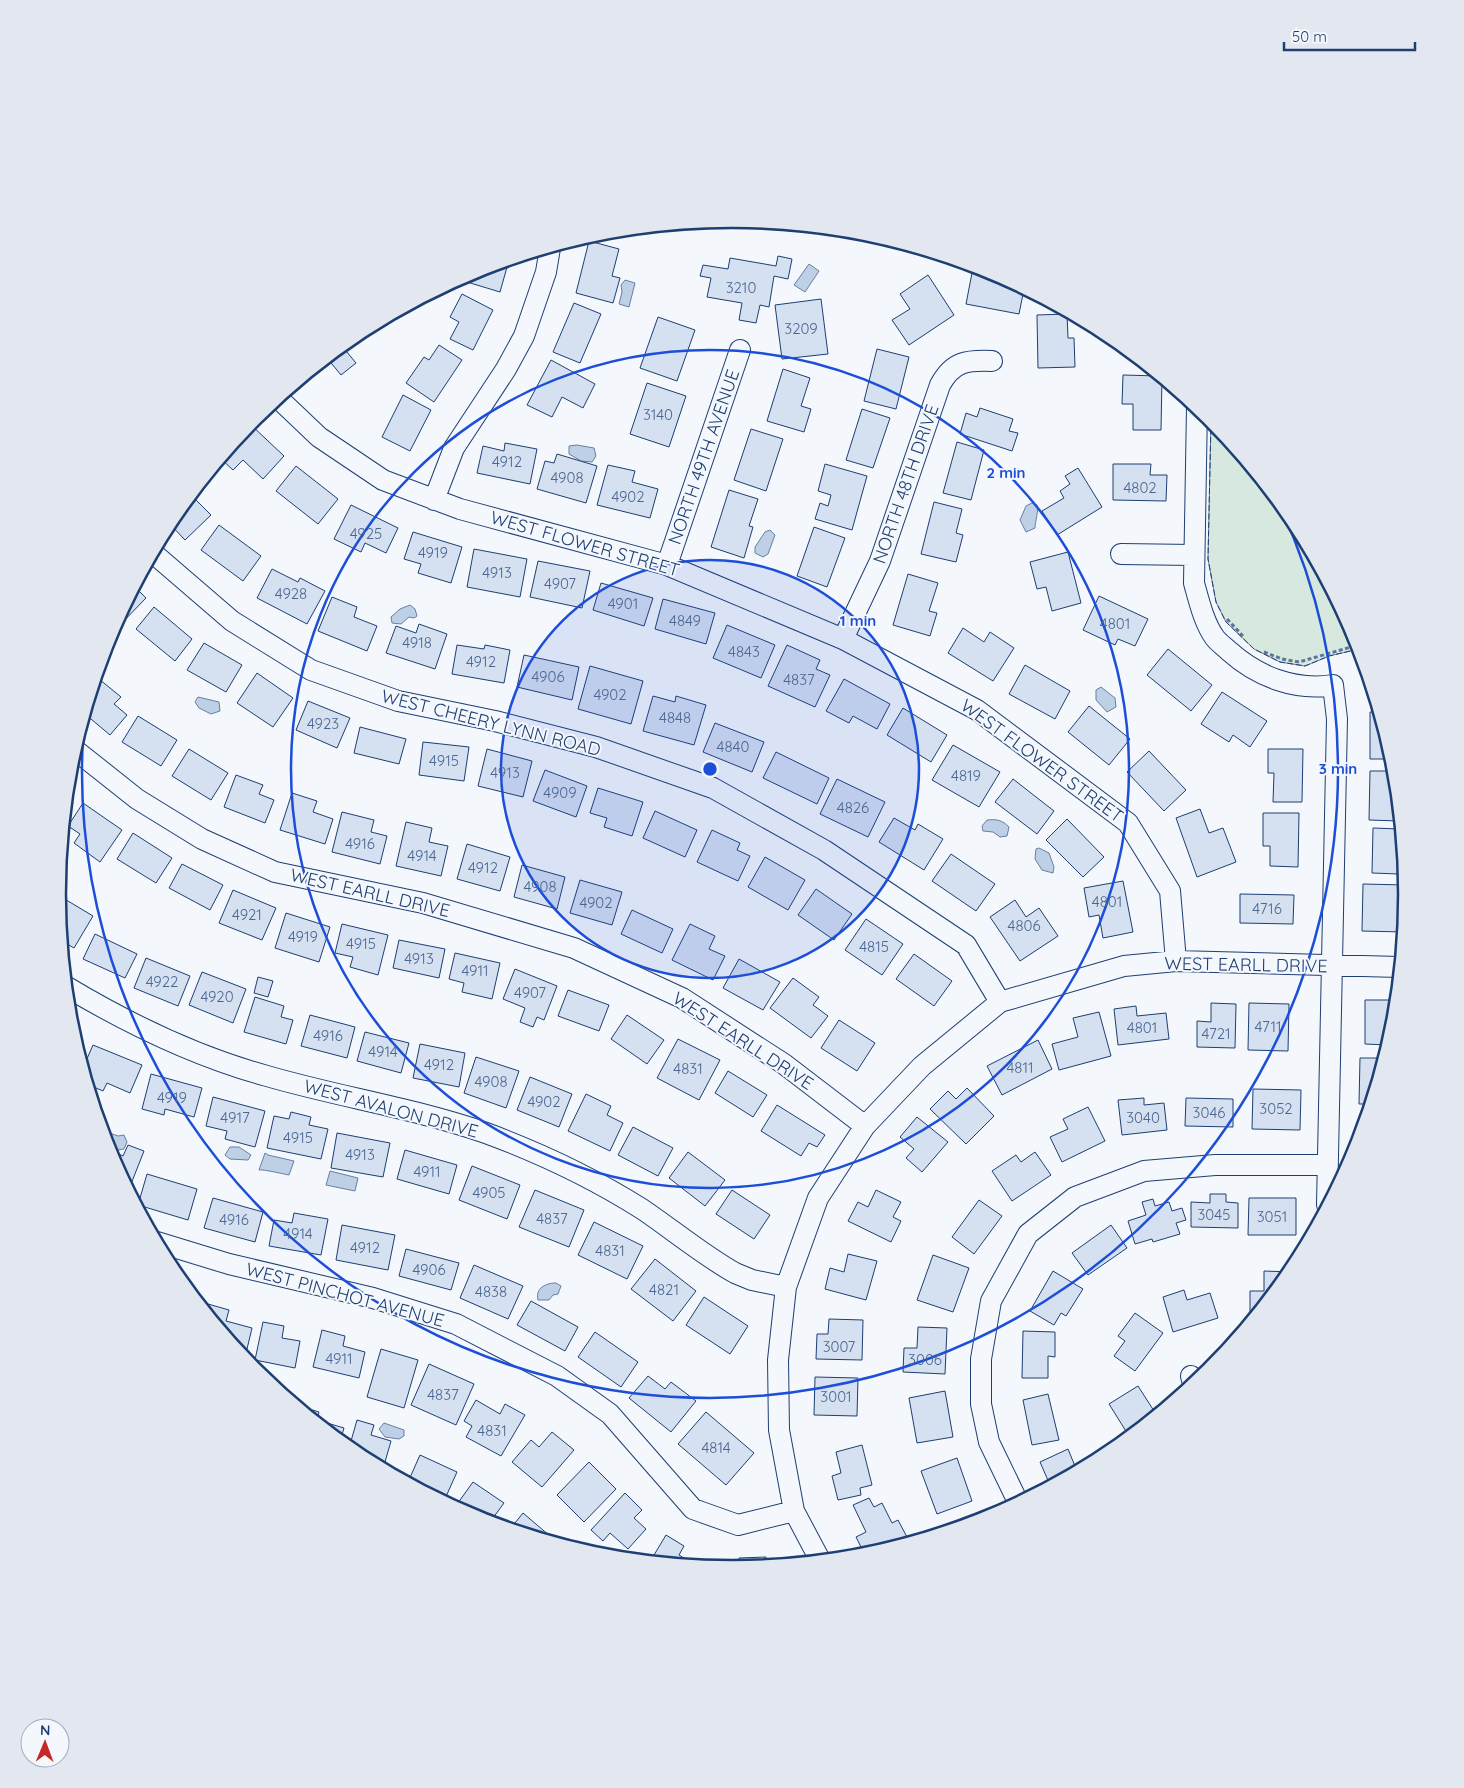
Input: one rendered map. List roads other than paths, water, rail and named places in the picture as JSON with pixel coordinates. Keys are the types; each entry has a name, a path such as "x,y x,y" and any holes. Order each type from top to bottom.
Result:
{"street":[{"path":"434,500 454,448 506,369 524,336 546,272 549,254"},
{"name":"NORTH 49TH AVENUE","path":"667,565 740,350"},
{"name":"NORTH 48TH DRIVE","path":"842,638 880,561 940,385 946,374 966,362 992,361"},
{"name":"WEST FLOWER STREET","path":"283,403 319,437 383,480 460,509 667,565 842,638 978,710 1128,823 1170,891 1176,961"},
{"path":"1197,417 1194,583 1201,606 1215,638 1239,660 1266,676 1294,685 1317,688 1333,684 1337,719 1327,1191"},
{"path":"1121,554 1194,555"},
{"name":"WEST CHEERY LYNN ROAD","path":"158,557 232,621 311,670 398,701 496,721 596,747 713,788 824,850 966,945 1000,1002"},
{"name":"WEST EARLL DRIVE","path":"81,755 137,799 202,839 275,872 423,903 574,948 682,998 784,1064 865,1126 922,1066 1000,1002 1124,966 1176,961 1333,967 1393,967"},
{"name":"WEST AVALON DRIVE","path":"74,991 130,1021 186,1047 264,1076 436,1117 543,1156 596,1181 641,1208 735,1273 752,1280 786,1287"},
{"path":"817,1554 794,1511 779,1430 777,1385 786,1287 818,1198 865,1126"},
{"path":"1015,1496 989,1442 981,1404 981,1359 992,1301 1028,1234 1076,1197 1144,1171 1215,1165 1328,1165"},
{"name":"WEST PINCHOT AVENUE","path":"166,1245 229,1264 373,1298 456,1324 557,1376 610,1414 693,1509 738,1525 794,1511"}],"water":[{"path":"809,264 819,271 805,292 794,285"},
{"path":"625,280 635,283 629,307 619,304 622,292 621,285"},
{"path":"577,445 594,448 596,456 592,462 581,461 569,454 569,446"},
{"path":"1032,503 1037,505 1035,528 1026,532 1020,520 1026,506"},
{"path":"770,530 775,535 768,554 763,557 755,553 755,547 765,532"},
{"path":"410,605 415,609 417,616 414,618 409,617 401,624 392,623 391,617 400,609"},
{"path":"1101,687 1115,698 1116,707 1107,712 1096,700 1096,690"},
{"path":"198,697 219,702 220,711 211,714 199,708 195,702"},
{"path":"987,820 999,821 1009,827 1007,836 1000,837 993,832 983,831 982,826"},
{"path":"1039,848 1049,853 1054,867 1053,873 1042,870 1035,859 1036,849"},
{"path":"111,1134 118,1136 124,1135 127,1142 124,1149 118,1150"},
{"path":"230,1147 239,1147 251,1155 248,1160 230,1159 225,1155"},
{"path":"265,1153 294,1161 289,1175 259,1170"},
{"path":"330,1171 358,1178 355,1191 326,1185"},
{"path":"556,1283 561,1286 558,1294 553,1295 549,1300 538,1300 538,1292 542,1287"},
{"path":"384,1423 404,1430 404,1436 399,1439 385,1437 379,1429"}]}
